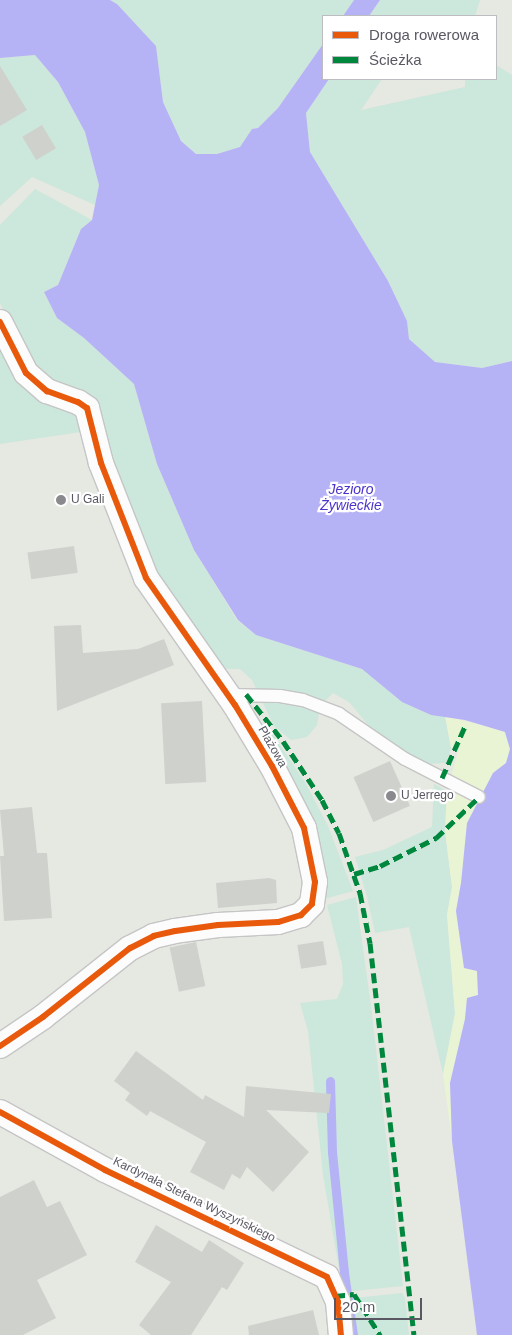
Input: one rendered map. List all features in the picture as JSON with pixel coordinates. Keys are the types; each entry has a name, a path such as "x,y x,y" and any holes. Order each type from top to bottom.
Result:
{"street":[{"name":"Plażowa","path":"0,322 26,373 47,390 78,402 87,408 101,463 146,578 227,694 272,766 304,828 314,882 312,904 301,915 278,922 218,925 154,936 130,948 43,1017 0,1046"},
{"name":"Kardynała Stefana Wyszyńskiego","path":"0,1112 105,1170 327,1276 338,1302 341,1335"}],"lane":[{"path":"227,694 280,696 303,700 339,714 405,759 479,798"}],"shaded area":[{"path":"110,0 354,0 344,15 322,15 322,45 278,108 258,128 252,129 240,147 217,154 196,154 181,141 163,102 156,46 117,4"},
{"path":"380,0 480,0 475,15 370,15"},
{"path":"35,55 58,82 85,132 99,185 95,205 32,177 0,206 0,58"},
{"path":"497,66 512,75 512,361 482,368 435,362 409,339 407,321 388,281 310,152 306,113 328,80 381,80 361,110 465,87 465,80 497,80"},
{"path":"35,189 92,220 81,229 58,285 44,292 57,318 84,338 134,384 157,464 194,550 237,620 256,635 362,669 402,702 431,715 445,716 451,748 446,763 427,764 385,745 349,702 333,693 320,706 317,725 307,737 291,740 274,726 252,680 240,669 219,669 150,566 108,463 93,404 32,369 0,303 0,225"},
{"path":"0,333 79,413 87,431 0,444"},
{"path":"261,726 274,736 306,784 328,826 353,891 324,899"},
{"path":"434,784 447,791 445,831 452,887 447,915 455,1014 443,1074 409,927 375,933 367,896 355,857 383,850 432,827"},
{"path":"356,897 372,1014 403,1286 343,1292 323,1175 308,1031 300,1003 337,999 343,984 342,964 327,905"},
{"path":"402,1293 405,1298 409,1335 346,1335 345,1299"}],"sand":[{"path":"445,716 504,731 510,749 506,763 493,773 461,883 456,911 477,970 478,995 467,998 465,1019 450,1083 452,1141 443,1074 455,1014 447,915 452,887 445,831 447,791 459,748 451,748"}],"water":[{"name":"Jezioro Żywieckie","path":"0,0 110,0 117,4 156,46 163,102 181,141 196,154 217,154 240,147 252,129 258,128 278,108 322,45 322,80 328,80 306,113 310,152 388,281 407,321 409,339 435,362 482,368 512,361 512,1335 477,1335 452,1141 450,1083 465,1019 467,998 478,995 477,971 464,968 456,911 467,823 493,773 506,763 510,749 505,732 465,720 431,715 402,702 362,669 256,635 238,620 194,550 157,464 134,384 84,338 57,318 44,292 58,285 81,229 92,220 99,185 85,132 58,82 35,55 0,58"},
{"path":"354,0 380,0 370,15 344,15"}],"building":[{"path":"0,66 27,110 0,126"},
{"path":"42,125 56,148 36,160 22,137"},
{"path":"74,546 78,573 31,579 27,553"},
{"path":"81,625 83,653 138,649 164,639 174,665 57,711 54,626"},
{"path":"202,701 206,782 165,784 161,703"},
{"path":"390,761 410,806 373,822 353,777"},
{"path":"32,807 37,853 47,853 52,918 4,921 0,856 4,856 0,810"},
{"path":"269,878 276,880 277,903 218,908 216,883"},
{"path":"323,941 327,965 301,969 297,945"},
{"path":"196,942 205,986 179,992 170,948"},
{"path":"136,1051 203,1100 205,1095 244,1117 246,1086 331,1094 329,1113 266,1110 309,1152 273,1192 247,1167 240,1179 232,1174 224,1190 190,1172 206,1142 150,1111 147,1116 125,1100 130,1093 114,1081"},
{"path":"34,1180 47,1207 60,1201 87,1255 37,1280 56,1318 23,1335 0,1335 0,1197"},
{"path":"156,1225 202,1252 209,1240 244,1263 227,1290 222,1287 191,1335 151,1335 139,1325 171,1282 135,1262"},
{"path":"313,1310 319,1335 249,1335 248,1326"}],"waterway":[{"path":"330,1081 332,1152 344,1273 353,1335"}],"marked path":[{"path":"246,694 283,741 322,800 339,833 360,893 370,943 414,1335"},
{"path":"442,778 466,724"},
{"path":"354,874 380,866 436,838 479,797"},
{"path":"335,1296 354,1294 380,1335"}],"cycle path":[{"path":"0,322 26,373 47,391 78,402 87,408 101,463 146,578 235,705 272,766 304,828 315,882 312,904 301,915 278,922 218,925 175,931 154,936 130,948 43,1017 0,1046"},
{"path":"0,1112 105,1170 327,1277 338,1302 341,1335"}],"place":[{"name":"U Gali","path":"61,500"},
{"name":"U Jerrego","path":"391,796"}]}
